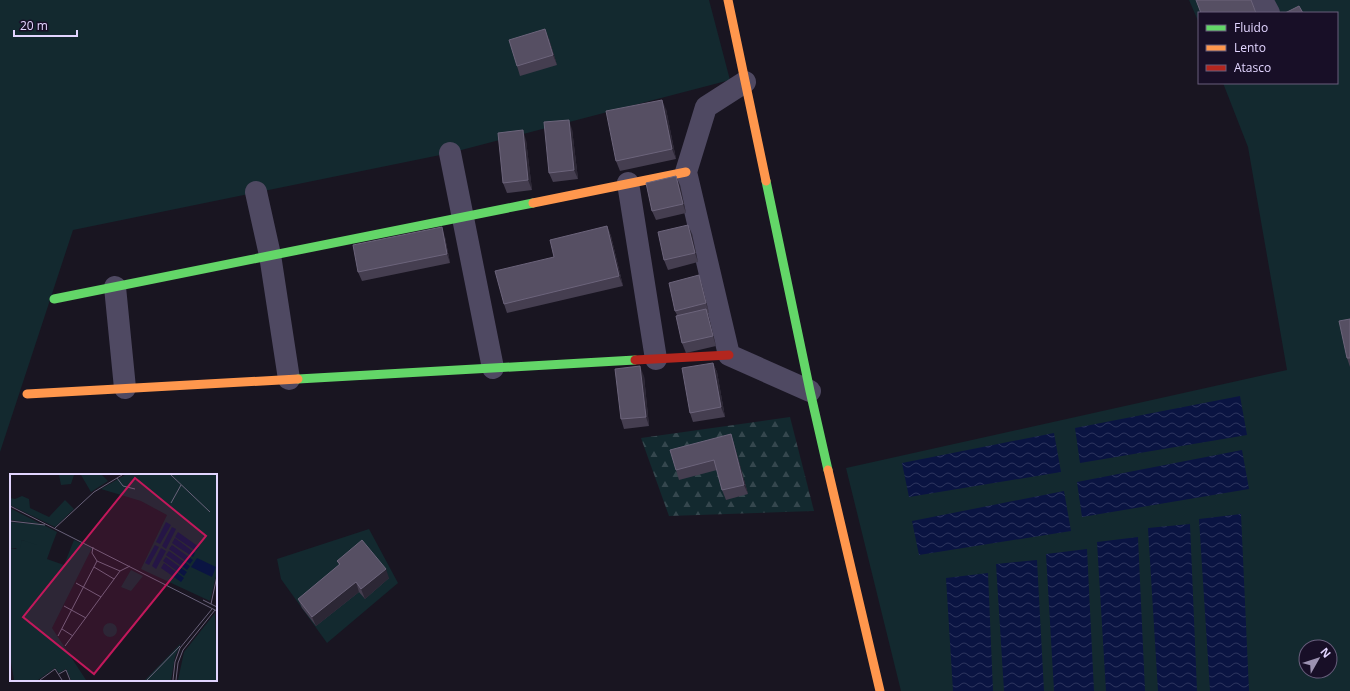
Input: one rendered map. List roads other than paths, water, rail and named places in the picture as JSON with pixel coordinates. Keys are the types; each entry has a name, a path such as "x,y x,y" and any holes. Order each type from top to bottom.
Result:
{"street":[{"path":"728,0 810,391 880,691"},
{"path":"1262,0 1268,12"},
{"path":"729,355 686,172 706,107 745,82"},
{"path":"450,153 493,368"},
{"path":"54,299 686,172"},
{"path":"628,183 656,359"},
{"path":"256,192 270,255 289,380"},
{"path":"115,287 124,388"},
{"path":"27,394 729,355 810,391"}],"water":[{"path":"1240,396 1247,435 1080,463 1075,428"},
{"path":"1054,433 1061,472 909,497 902,463"},
{"path":"1242,450 1249,489 1082,517 1077,482"},
{"path":"1064,491 1071,531 919,555 912,521"},
{"path":"1241,514 1249,691 1210,691 1199,519"},
{"path":"1190,524 1197,691 1158,691 1148,528"},
{"path":"1138,537 1145,691 1106,691 1097,542"},
{"path":"1087,549 1094,691 1054,691 1046,554"},
{"path":"1037,560 1044,691 1004,691 996,564"},
{"path":"988,573 993,691 953,691 946,578"}]}
